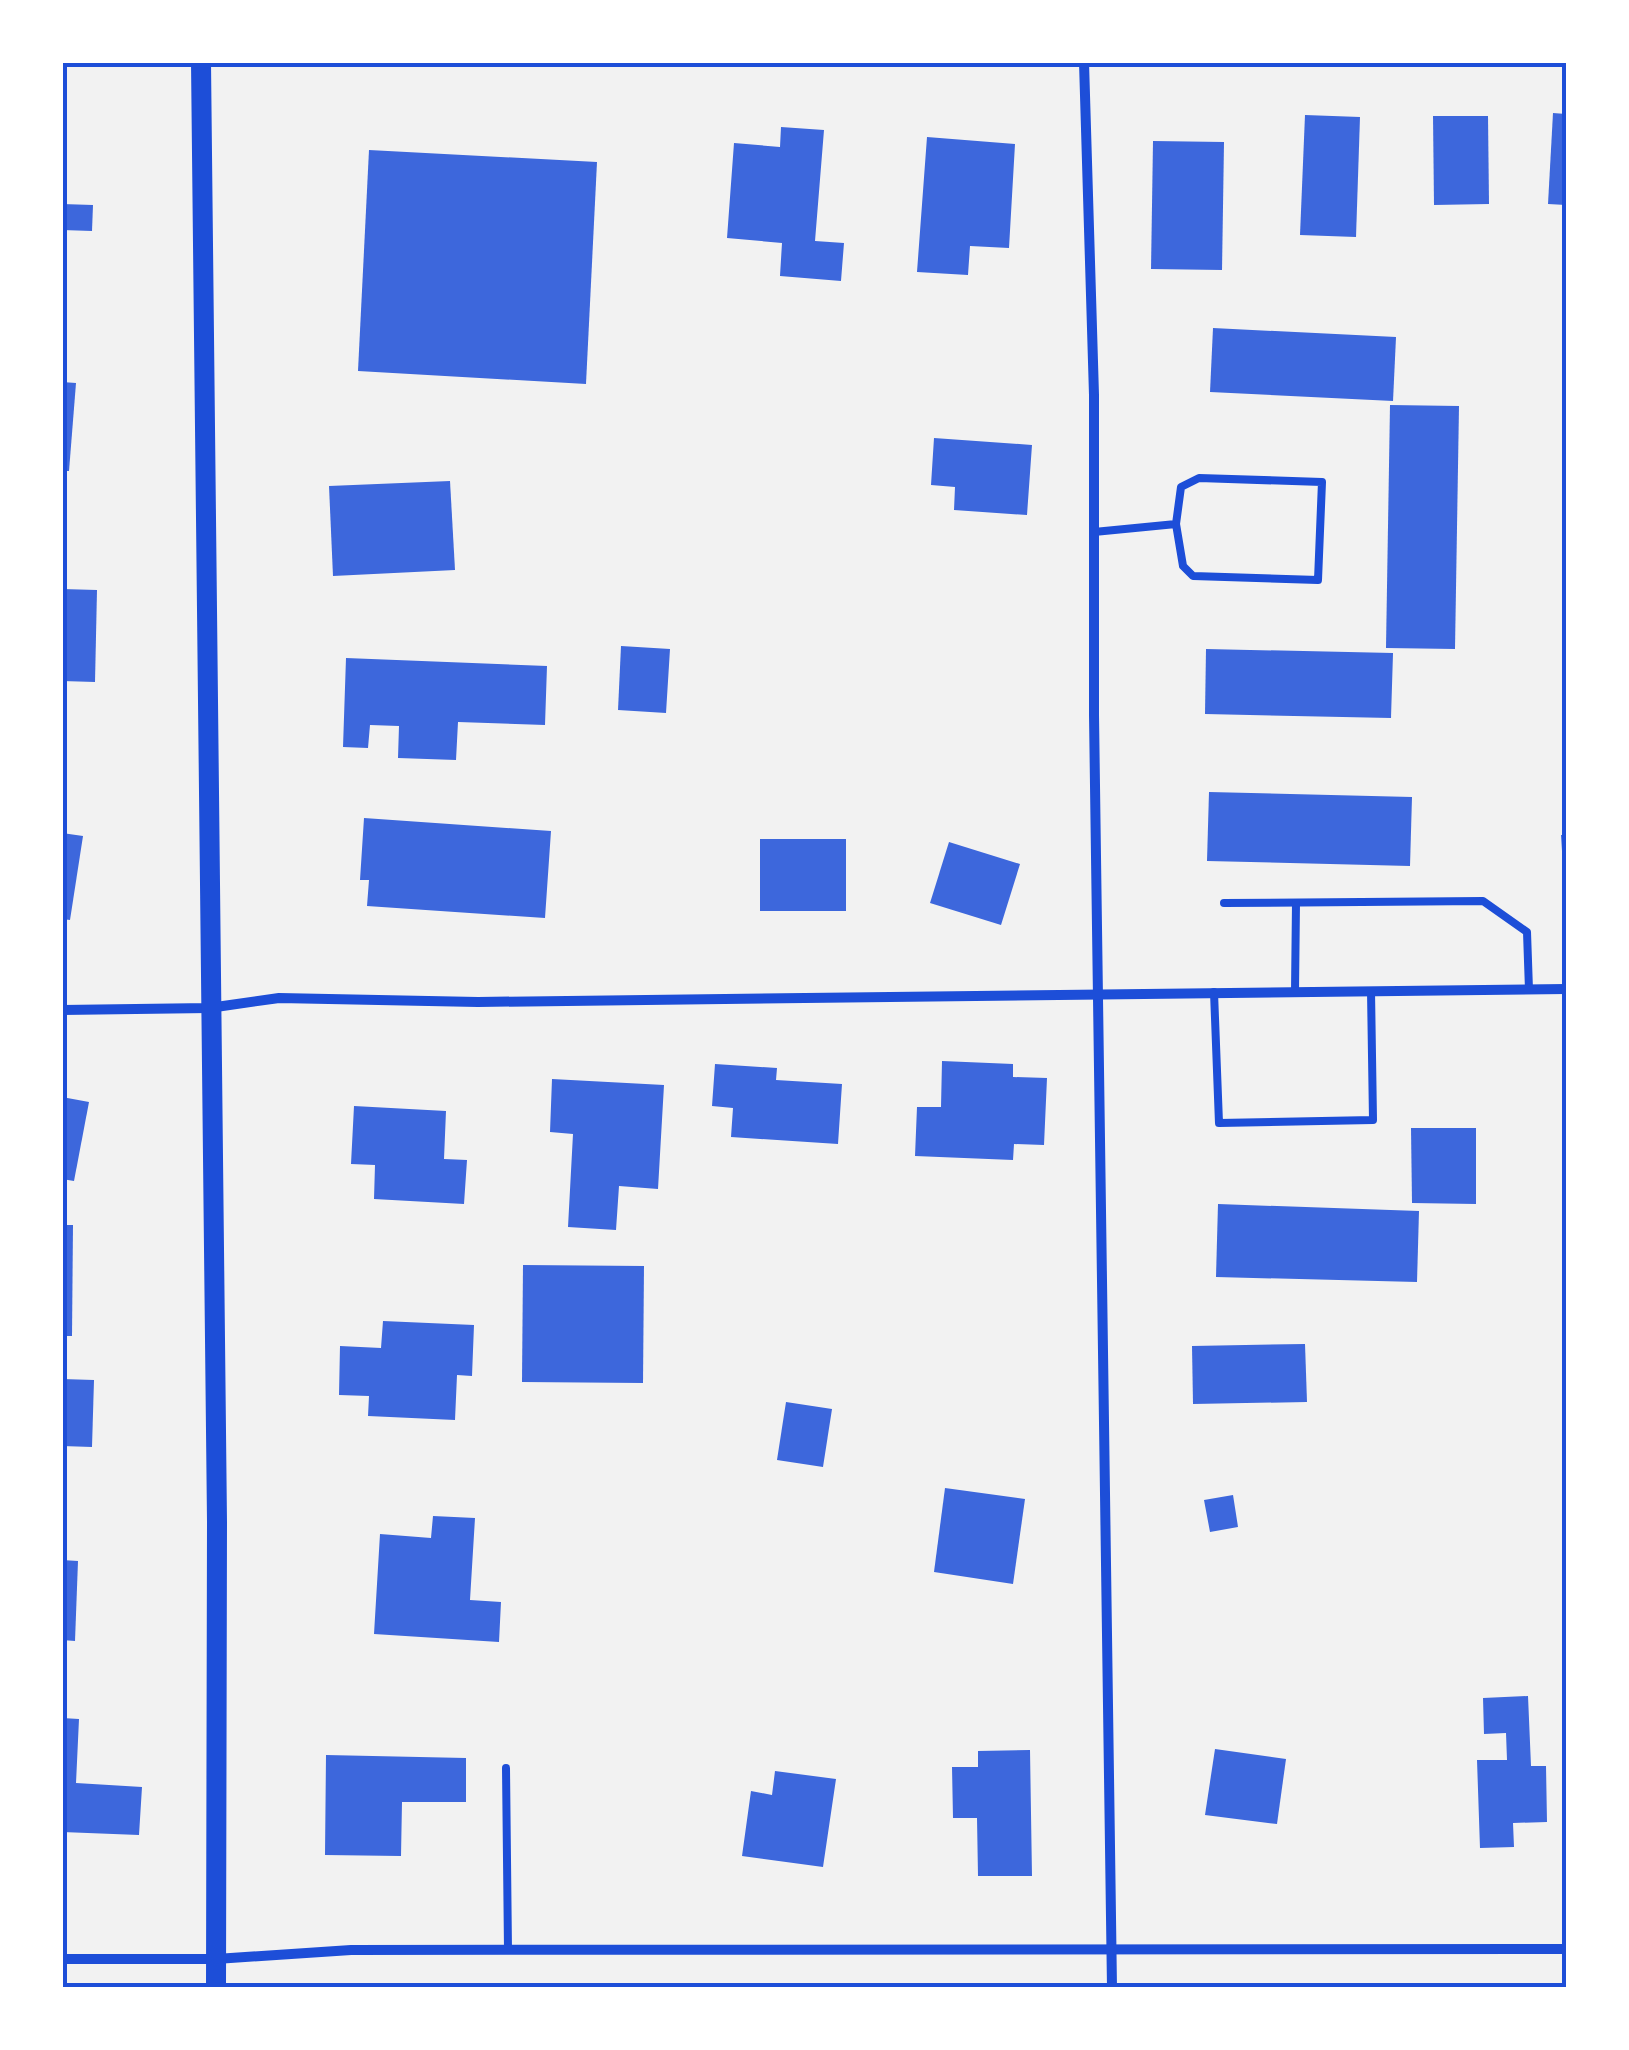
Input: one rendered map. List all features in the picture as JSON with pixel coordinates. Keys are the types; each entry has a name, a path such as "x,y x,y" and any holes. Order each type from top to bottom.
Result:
{"main road":[{"path":"201,62 216,1522 216,1988"}],"street":[{"path":"1084,62 1094,532 1112,1988"},
{"path":"62,1010 208,1008 279,998 497,1002 1566,990"},
{"path":"62,1960 216,1959 351,1950 1566,1948"}],"lane":[{"path":"1199,478 1322,482 1318,580 1193,576 1183,566 1176,524 1180,486 1199,478"},
{"path":"1094,532 1176,524"},
{"path":"1224,903 1484,901 1527,932 1528,990"},
{"path":"1295,991 1296,903"},
{"path":"1214,992 1219,1123 1374,1120 1371,991"},
{"path":"506,1768 508,1950"}],"building":[{"path":"1553,113 1566,114 1566,205 1548,204"},
{"path":"1305,115 1360,117 1356,237 1300,235"},
{"path":"1433,116 1488,116 1489,204 1434,205"},
{"path":"781,127 824,130 815,241 844,243 841,281 780,276 782,243 727,238 734,143 780,147"},
{"path":"927,137 1015,144 1009,248 970,246 968,275 917,272"},
{"path":"1153,141 1224,142 1222,270 1151,269"},
{"path":"369,150 597,162 586,384 358,371"},
{"path":"62,204 93,205 92,231 62,230"},
{"path":"1213,328 1396,337 1393,401 1210,392"},
{"path":"62,382 76,383 69,471 62,471"},
{"path":"1390,405 1459,406 1455,649 1386,648"},
{"path":"934,438 1032,445 1027,515 954,510 955,487 931,485"},
{"path":"450,481 455,570 333,576 329,486"},
{"path":"62,589 97,590 95,682 62,681"},
{"path":"621,646 670,649 666,713 618,710"},
{"path":"1206,649 1393,653 1391,718 1205,714"},
{"path":"346,658 547,666 545,725 458,722 456,760 398,758 399,726 370,725 368,748 343,747"},
{"path":"1209,792 1412,797 1410,866 1207,861"},
{"path":"364,818 551,831 545,918 367,906 369,880 360,880"},
{"path":"62,833 83,836 70,920 62,919"},
{"path":"1561,835 1566,835 1566,883 1564,883"},
{"path":"760,839 846,839 846,911 760,911"},
{"path":"949,842 1020,864 1001,925 930,903"},
{"path":"942,1061 1013,1064 1013,1077 1047,1078 1044,1145 1014,1144 1013,1160 915,1156 917,1107 941,1107"},
{"path":"715,1064 777,1068 776,1080 842,1084 838,1144 731,1137 733,1108 712,1106"},
{"path":"552,1079 664,1085 658,1189 619,1186 616,1230 568,1227 573,1134 550,1132"},
{"path":"62,1097 89,1102 74,1181 62,1179"},
{"path":"354,1106 446,1111 444,1159 467,1160 464,1204 374,1199 375,1165 351,1164"},
{"path":"1411,1128 1476,1128 1476,1204 1412,1203"},
{"path":"1218,1204 1419,1211 1417,1282 1216,1277"},
{"path":"62,1225 73,1225 72,1336 62,1336"},
{"path":"523,1265 644,1266 643,1383 522,1382"},
{"path":"383,1321 474,1325 472,1376 457,1375 455,1420 368,1416 369,1396 339,1395 340,1346 381,1348"},
{"path":"1305,1344 1307,1402 1193,1404 1192,1346"},
{"path":"62,1379 94,1380 92,1447 62,1446"},
{"path":"786,1402 832,1409 823,1467 777,1460"},
{"path":"945,1488 1025,1499 1013,1584 934,1572"},
{"path":"1233,1495 1238,1527 1210,1532 1204,1500"},
{"path":"433,1516 475,1518 470,1600 501,1602 499,1642 374,1634 380,1534 431,1538"},
{"path":"62,1560 78,1561 75,1641 62,1640"},
{"path":"1528,1696 1531,1766 1546,1766 1547,1822 1513,1823 1514,1847 1480,1848 1477,1760 1507,1760 1506,1733 1484,1734 1483,1698"},
{"path":"62,1718 79,1719 76,1783 142,1787 139,1835 62,1832"},
{"path":"1215,1749 1286,1759 1277,1824 1205,1815"},
{"path":"1030,1750 1032,1876 978,1876 977,1818 953,1818 952,1767 978,1767 978,1751"},
{"path":"326,1755 466,1758 466,1802 402,1802 401,1856 325,1855"},
{"path":"775,1771 836,1779 823,1867 742,1856 751,1791 772,1795"}]}
